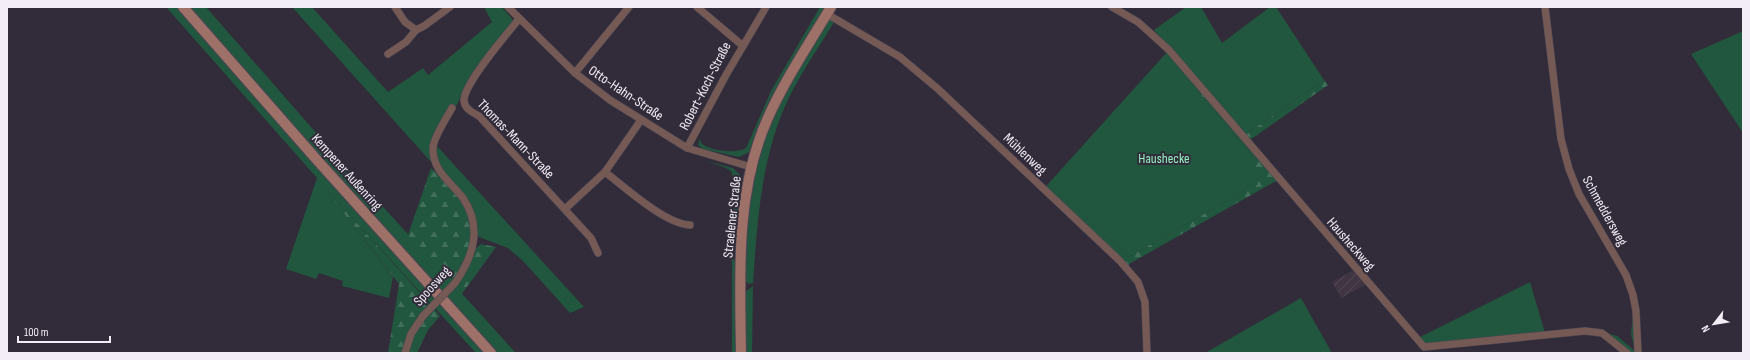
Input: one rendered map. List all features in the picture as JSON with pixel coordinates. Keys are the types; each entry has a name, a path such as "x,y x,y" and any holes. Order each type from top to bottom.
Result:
{"main road":[{"name":"Kempener Außenring","path":"183,7 317,160 491,353"},
{"name":"Straelener Straße","path":"741,353 741,245 744,209 751,166 766,120 829,10"}],"street":[{"path":"395,7 405,22 416,30"},
{"path":"388,54 406,42 416,30 450,7"},
{"name":"Otto-Hahn-Straße","path":"508,7 575,73 610,100 687,148 751,166"},
{"path":"575,73 629,7"},
{"name":"Robert-Koch-Straße","path":"687,148 743,46 696,7"},
{"path":"743,46 766,7"},
{"name":"Hausheckweg","path":"1112,7 1138,22 1169,50 1424,347 1585,331 1602,334 1627,353"},
{"name":"Schmeddersweg","path":"1545,7 1561,139 1569,169 1579,194 1626,275 1636,311 1638,353"},
{"name":"Mühlenweg","path":"829,10 900,57 938,89 1120,261 1138,282 1145,302 1147,353"},
{"name":"Thomas-Mann-Straße","path":"519,19 472,80 464,101 467,109 478,116 591,238 598,253"},
{"name":"Spoosweg","path":"404,353 411,334 423,316 455,283 467,267 475,241 474,228 469,209 463,198 437,168 433,146 452,108"},
{"path":"565,209 605,172 641,120"},
{"path":"605,172 673,221 690,225"}],"shaded area":[{"path":"1354,270 1367,284 1341,298 1332,282"}],"green space":[{"path":"166,7 179,7 486,353 476,353 322,185 393,277 389,298 342,286 343,281 319,273 316,279 286,269 317,178"},
{"path":"188,7 206,7 325,143 516,353 496,353"},
{"path":"292,7 312,7 388,92 423,68 428,75 492,22 484,7 502,7 513,20 513,23 470,79 436,145 432,163"},
{"path":"820,7 825,7 770,99 749,152 739,157 703,149 698,145 700,138 701,143 705,146 716,150 736,151 746,148 771,91"},
{"path":"1186,7 1201,7 1222,43 1270,7 1276,7 1324,80 1245,135 1154,30"},
{"path":"830,20 834,22 808,63 785,106 770,149 765,171 756,238 753,283 749,284 745,280 751,196 759,155 765,135 773,115 792,79 825,21"},
{"path":"1743,31 1743,133 1691,54"},
{"name":"Haushecke","path":"1168,51 1200,89 1198,92 1257,161 1258,178 1239,194 1129,257 1048,184"},
{"path":"1324,80 1328,85 1250,140 1245,135"},
{"path":"1200,89 1280,182 1274,182 1129,264 1128,268 1045,188 1048,184 1129,257 1239,194 1258,178 1249,169 1257,161 1198,92"},
{"path":"436,145 584,307 570,313 523,261 508,248 479,237 442,170 437,159"},
{"path":"706,161 733,168 740,175 735,251 732,253 734,209 732,208 732,172 726,168"},
{"path":"431,168 457,197 469,219 471,244 468,257 451,284 408,235"},
{"path":"317,179 430,304 402,353 388,353 399,284"},
{"path":"481,244 496,247 461,295 455,288 468,267 475,249"},
{"path":"732,258 736,262 736,353 732,353"},
{"path":"1530,282 1545,333 1424,345 1418,338"},
{"path":"753,286 752,353 744,353 745,292"},
{"path":"1301,298 1332,353 1205,353"},
{"path":"1634,303 1635,351 1631,334"},
{"path":"433,308 440,316 428,330 417,353 408,353 413,334"},
{"path":"1603,332 1617,336 1635,351 1635,353 1629,353"}]}
